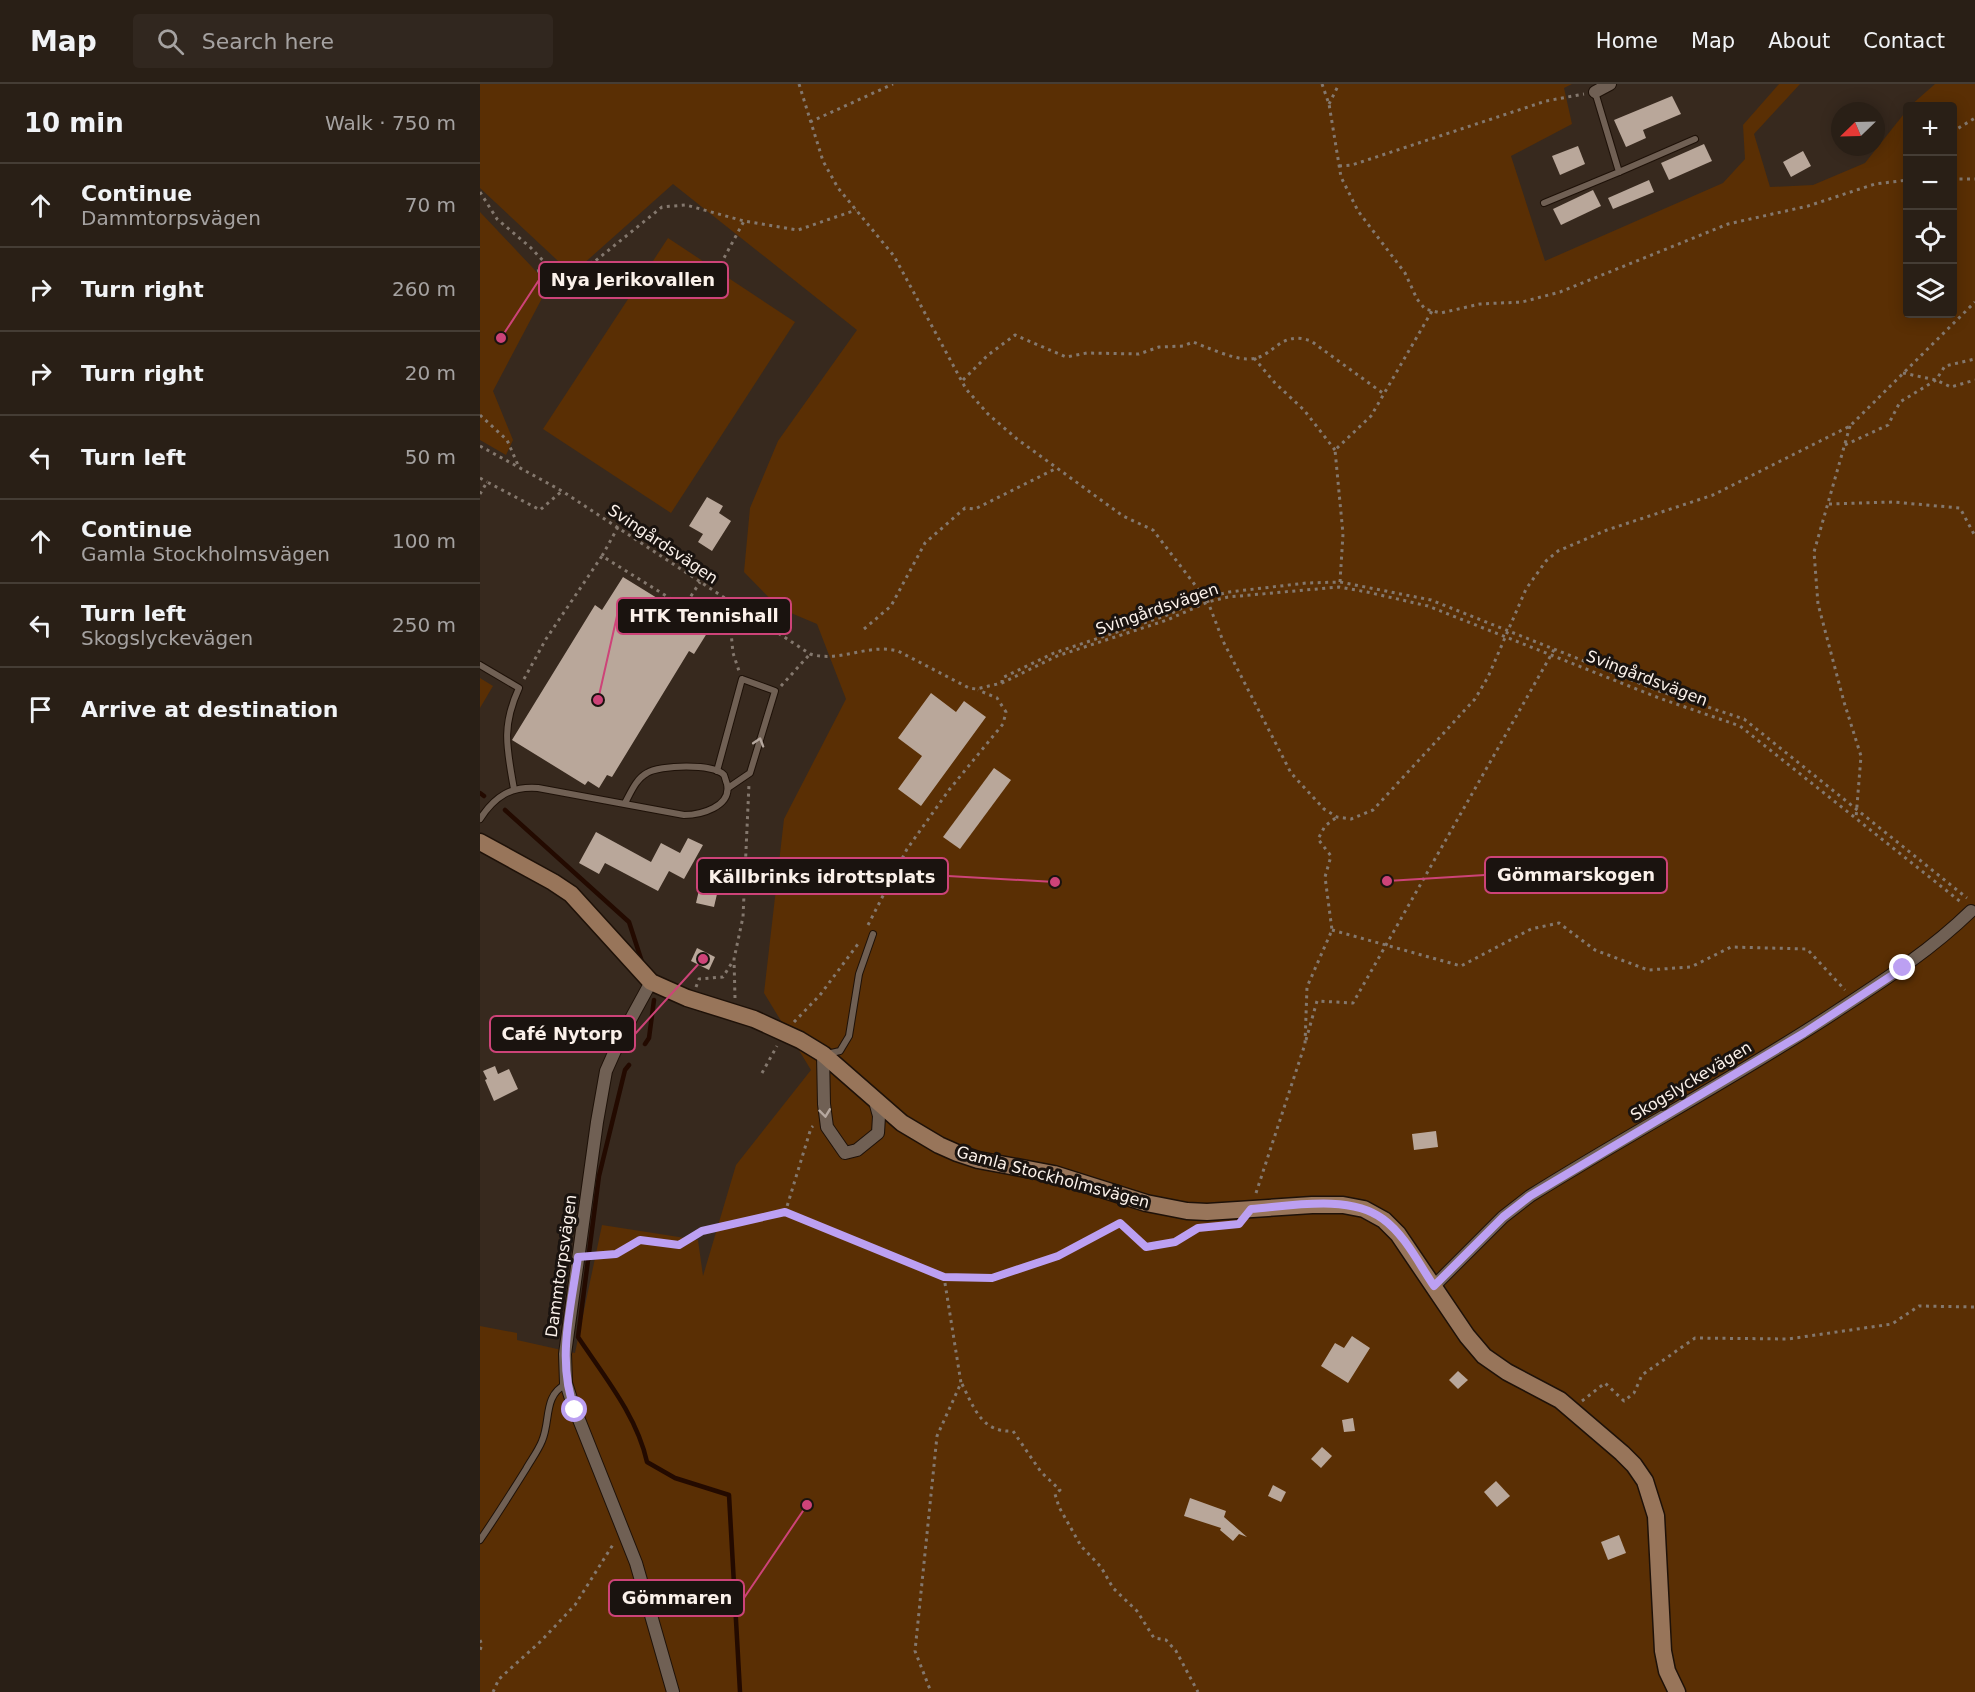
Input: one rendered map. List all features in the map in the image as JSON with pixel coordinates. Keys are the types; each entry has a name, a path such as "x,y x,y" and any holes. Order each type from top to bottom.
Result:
{"street":[{"path":"1595,92 1610,84"},
{"name":"Gamla Stockholmsvägen","path":"480,842 571,894 651,982 690,999 754,1019 824,1054 903,1123 957,1153 978,1160 1054,1174 1146,1203 1186,1211 1335,1204 1364,1209 1384,1220 1398,1234 1467,1336 1484,1356 1507,1372 1560,1400 1634,1465 1648,1488 1656,1516 1663,1652 1677,1692"},
{"name":"Skogslyckevägen","path":"1434,1286 1503,1217 1530,1196 1804,1033 1934,945 1973,908"},
{"name":"Dammtorpsvägen","path":"651,982 622,1035 606,1071 565,1354 566,1383 572,1402 636,1563 673,1692"},
{"path":"824,1054 827,1127 845,1152 858,1150 878,1133 879,1116 874,1098"}],"lane":[{"path":"1595,92 1619,172"},
{"path":"1544,203 1695,139"},
{"path":"480,664 519,688 510,707 506,733 514,789"},
{"path":"717,771 742,679 775,691 750,773 728,788"},
{"path":"480,819 485,811 514,789 538,788 694,815 705,812 720,803 726,796 728,788 724,776 717,771 707,768 667,767 647,772 639,779 625,802"},
{"path":"824,1054 840,1051 849,1036 859,974 873,934"},
{"path":"480,1540 505,1504 542,1442 550,1411 550,1399 558,1388 566,1383"}],"path":[{"path":"799,84 823,161 838,188 894,256 962,381 987,414 1017,439 1122,516 1153,530 1206,598 1223,641 1291,772 1324,809 1337,817 1351,819 1373,810 1475,699 1488,677 1526,589 1546,561 1558,551 1607,530 1713,495 1850,426 1975,302"},
{"path":"810,122 893,84"},
{"path":"1322,84 1329,104 1341,177 1358,211 1405,273 1417,299 1425,309 1441,314 1480,304 1522,302 1560,292 1728,224 1808,206 1875,184 1903,181"},
{"path":"1329,104 1339,84"},
{"path":"1339,166 1352,165 1546,101 1595,92"},
{"path":"1957,129 1975,118"},
{"path":"1957,179 1975,179"},
{"path":"480,192 497,219 530,247 551,269"},
{"path":"537,271 594,262 662,207 686,205 744,221 798,230 856,210"},
{"path":"717,271 744,221"},
{"path":"1335,450 1371,416 1432,311"},
{"path":"962,381 988,355 1015,335 1066,357 1087,353 1139,354 1159,347 1183,346 1193,342 1247,359 1266,354 1285,340 1300,337 1311,341 1384,394"},
{"path":"1254,357 1275,383 1304,410 1335,450 1343,534 1339,587"},
{"path":"1845,445 1888,425 1900,402 1936,380 1945,366 1975,359"},
{"path":"1903,373 1936,380 1951,387 1975,380"},
{"path":"480,415 507,440 519,466"},
{"path":"1850,426 1814,552 1818,604 1861,756 1856,819"},
{"name":"Svingårdsvägen","path":"480,446 562,491 810,654"},
{"path":"864,629 891,606 925,543 964,508 975,508 1057,468"},
{"path":"480,478 540,510 562,491"},
{"path":"480,494 487,482"},
{"path":"1828,504 1893,502 1960,508 1975,536"},
{"path":"519,688 546,639 602,556 618,527"},
{"path":"602,556 684,607 700,582"},
{"path":"1002,683 1002,678 1054,652 1165,616 1206,598 1229,592 1306,583 1340,582 1431,600 1659,690 1744,719 1858,810 1973,908"},
{"name":"Svingårdsvägen","path":"976,689 1002,683 1057,656 1167,620 1208,602 1228,597 1339,587 1428,606 1659,698 1740,726 1856,819 1973,908"},
{"path":"728,600 733,652 742,679"},
{"path":"1251,1209 1317,1001 1353,1003 1555,648"},
{"path":"775,691 810,654 825,657 890,649 969,688 997,698 1006,712 1003,724 949,790 907,849 885,888 866,930"},
{"path":"735,1014 734,959 743,917 750,773"},
{"path":"1305,1044 1307,987 1332,930 1324,877 1331,856 1318,839 1324,826 1337,817"},
{"path":"1332,930 1461,966 1531,929 1559,923 1595,950 1648,970 1691,967 1731,947 1807,949 1854,1000"},
{"path":"762,1073 771,1059 781,1032 810,1007 863,936"},
{"path":"690,999 699,979 723,977 734,959"},
{"path":"785,1212 811,1128 825,1114"},
{"path":"578,1257 616,1254 640,1240 679,1245 702,1231 785,1212 944,1277 992,1278 1058,1256 1120,1223 1146,1247 1175,1242 1198,1228 1208,1227"},
{"path":"944,1277 961,1383 978,1418 1000,1432 1013,1431 1041,1472 1060,1490 1055,1494 1059,1508 1081,1546 1101,1568 1113,1588 1137,1611 1154,1638 1166,1640 1176,1651 1198,1692"},
{"path":"1572,1409 1605,1383 1623,1401 1634,1393 1642,1375 1695,1338 1788,1339 1892,1324 1919,1306 1975,1307"},
{"path":"931,1692 915,1651 937,1436 961,1383"},
{"path":"493,1692 499,1678 541,1641 575,1605 623,1528"},
{"path":"480,1640 482,1645 480,1650"}],"shaded area":[{"path":"480,84 1572,84 1564,88 1572,124 1511,156 1545,261 1723,183 1745,159 1743,125 1779,84 1800,84 1754,134 1770,187 1813,185 1865,163 1871,156 1885,156 1885,138 1903,115 1903,318 1957,318 1957,102 1915,102 1935,84 1975,84 1975,1692 480,1692 480,1326 517,1333 517,1340 575,1353 602,1225 698,1240 703,1276 736,1165 811,1070 764,993 784,819 846,699 817,624 779,608 744,572 750,508 778,441 857,330 673,184 572,274 480,188"},
{"path":"480,212 549,285 493,391 513,440 506,455 480,440"},
{"path":"668,238 795,322 671,513 543,429"},
{"path":"480,678 493,686 480,708"}],"building":[{"path":"1672,96 1681,114 1643,130 1646,138 1626,147 1614,120"},
{"path":"1704,144 1712,161 1669,180 1661,163"},
{"path":"1578,146 1585,164 1560,175 1552,156"},
{"path":"1803,151 1811,166 1791,177 1783,162"},
{"path":"1649,180 1654,192 1613,209 1608,198"},
{"path":"1593,190 1601,206 1561,225 1553,209"},
{"path":"707,497 723,506 719,513 731,521 712,551 698,542 703,534 689,526"},
{"path":"623,577 709,630 694,654 689,651 612,777 607,775 599,788 588,781 585,785 512,740 595,605 602,610"},
{"path":"931,693 956,712 964,701 986,717 921,806 898,789 922,756 898,738"},
{"path":"994,768 1011,780 960,849 943,837"},
{"path":"596,832 651,862 661,843 680,853 688,838 703,845 684,879 669,871 658,891 605,863 599,874 579,863"},
{"path":"699,890 717,894 714,907 696,903"},
{"path":"697,948 715,957 709,970 691,961"},
{"path":"495,1066 498,1074 509,1069 518,1089 494,1101 483,1071"},
{"path":"1436,1131 1438,1147 1414,1150 1412,1134"},
{"path":"1352,1336 1370,1348 1348,1383 1321,1366 1335,1343 1344,1348"},
{"path":"1458,1371 1468,1380 1458,1389 1449,1380"},
{"path":"1353,1418 1355,1431 1344,1432 1342,1420"},
{"path":"1322,1447 1332,1456 1321,1468 1311,1459"},
{"path":"1496,1481 1510,1496 1497,1507 1484,1492"},
{"path":"1273,1485 1286,1492 1281,1502 1268,1496"},
{"path":"1190,1498 1226,1511 1224,1517 1247,1537 1239,1534 1233,1541 1220,1530 1221,1528 1184,1516"},
{"path":"1619,1535 1626,1553 1608,1560 1601,1542"}],"waterway":[{"path":"480,793 484,796"},
{"path":"505,810 629,922 642,962"},
{"path":"645,1044 649,1038 654,1000"},
{"path":"629,1065 625,1070 599,1176 578,1337 628,1413 647,1462 675,1478 729,1495 740,1692"}],"place":[{"name":"Nya Jerikovallen","path":"501,338"},
{"name":"HTK Tennishall","path":"598,700"},
{"name":"Gömmarskogen","path":"1387,881"},
{"name":"Källbrinks idrottsplats","path":"1055,882"},
{"name":"Café Nytorp","path":"703,959"},
{"name":"Gömmaren","path":"807,1505"}],"route":[{"path":"575,1410 566,1383 565,1354 578,1257 616,1254 640,1240 679,1245 702,1231 785,1212 944,1277 992,1278 1058,1256 1120,1223 1146,1247 1175,1242 1198,1228 1239,1224 1251,1209 1343,1205 1364,1209 1384,1220 1398,1234 1434,1286 1503,1217 1530,1196 1804,1033 1903,968"}]}
